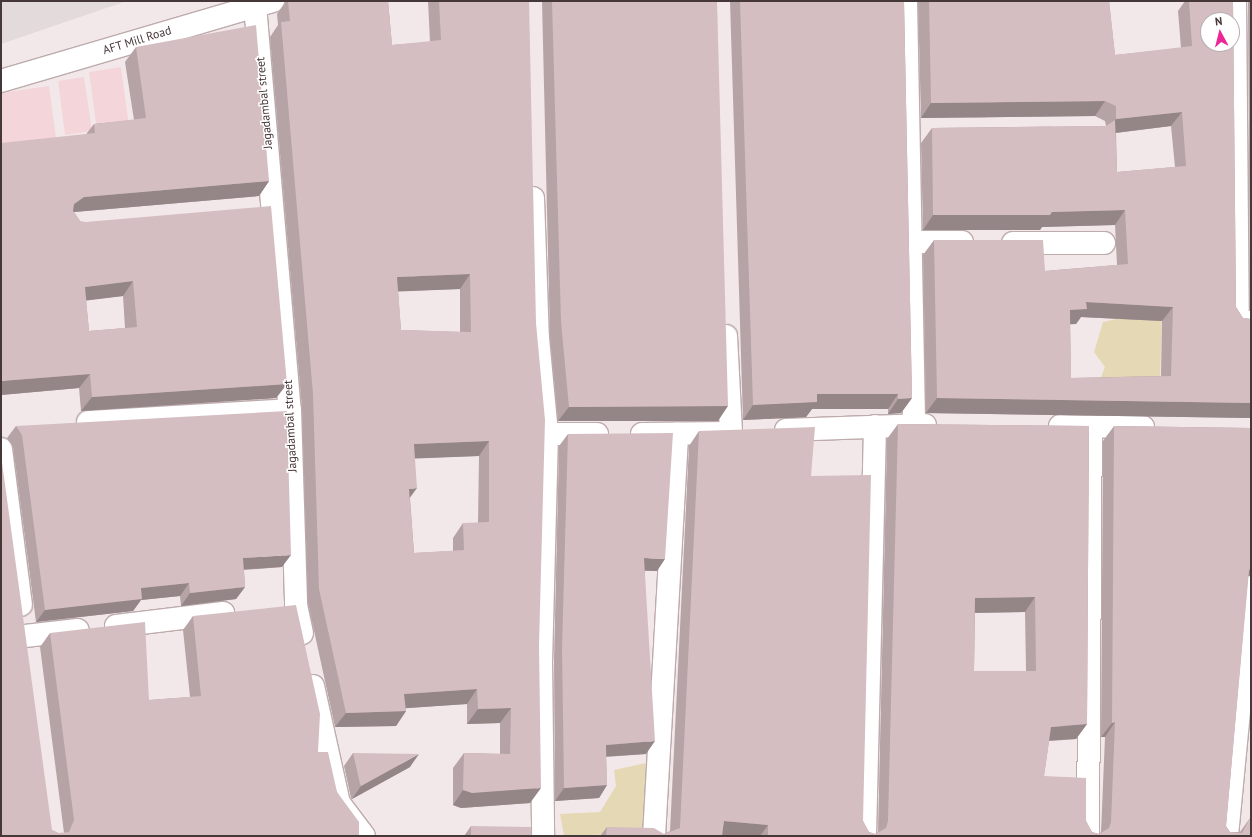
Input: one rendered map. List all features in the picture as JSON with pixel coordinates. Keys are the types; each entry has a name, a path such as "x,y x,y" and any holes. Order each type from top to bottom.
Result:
{"street":[{"path":"906,1 910,131 914,425"},
{"path":"1235,1 1243,72 1238,322 1251,322"},
{"name":"AFT Mill Road","path":"1,81 264,3"},
{"name":"Jagadambal street","path":"264,3 272,207 290,410 296,605 339,803 364,836"},
{"path":"910,131 933,131"},
{"path":"533,174 538,338 547,434 541,660 543,836"},
{"path":"248,209 272,207"},
{"path":"912,242 1104,243"},
{"path":"724,315 731,433"},
{"path":"88,422 290,410"},
{"path":"547,434 731,433 875,426 945,425"},
{"path":"865,836 875,426"},
{"path":"1037,426 1166,427"},
{"path":"1088,836 1091,426"},
{"path":"654,836 677,434"},
{"path":"1,449 28,659"},
{"path":"1227,836 1251,587"},
{"path":"272,607 296,605"},
{"path":"26,636 248,610"}],"shaded area":[{"path":"1,1 127,1 1,44"},
{"path":"121,67 129,126 97,131 89,72"},
{"path":"84,77 92,131 65,135 58,81"},
{"path":"49,86 57,145 1,152 1,93"},
{"path":"1162,309 1160,383 1099,382 1105,367 1094,352 1103,322"},
{"path":"646,763 647,813 642,833 564,836 560,814 600,812 616,786 614,770"}],"building":[{"path":"288,1 388,1 392,45 441,40 439,1 529,1 536,323 545,420 539,645 541,788 472,793 463,790 464,753 510,754 511,708 478,709 477,689 404,694 406,711 346,713 319,589 313,394 281,22 290,21","holes":["470,274 471,332 401,330 397,277","489,441 489,522 463,523 464,550 414,553 409,489 417,488 414,444"]},
{"path":"552,1 717,1 728,406 569,407 561,322"},
{"path":"740,1 904,1 912,398 898,399 898,394 817,394 817,402 753,405"},
{"path":"929,1 1109,1 1115,55 1192,46 1189,1 1233,1 1233,12 1200,12 1200,52 1234,52 1236,307 1243,318 1251,319 1251,403 937,398 934,240 1043,240 1045,271 1128,264 1125,210 1052,212 1050,215 933,215 932,128 1106,126 1115,120 1117,172 1186,166 1182,112 1116,119 1116,106 1105,101 931,103","holes":["1086,302 1173,307 1171,376 1071,378 1070,310 1087,309"]},
{"path":"256,25 269,181 84,197 74,204 73,211 80,221 86,222 271,206 287,384 92,397 90,374 1,381 1,143 95,133 94,124 146,118 136,47","holes":["133,281 137,327 89,331 85,287"]},
{"path":"287,411 291,555 243,558 245,587 190,593 189,583 141,588 142,599 45,610 22,435 16,426"},
{"path":"898,424 1089,426 1087,724 1051,727 1044,776 1086,778 1086,821 1092,832 1099,834 1109,828 1111,822 1115,722 1112,723 1114,426 1251,428 1251,566 1249,571 1226,826 1230,832 1242,833 1251,818 1251,836 768,836 768,825 724,821 722,836 606,836 607,827 654,828 664,834 680,828 699,431 815,427 811,476 871,475 863,821 869,832 875,834 886,828 888,821","holes":["1035,597 1036,671 974,671 975,598"]},
{"path":"673,433 665,559 644,558 655,741 606,745 607,785 564,788 562,648 568,434"},
{"path":"1,455 52,830 58,833 69,832 74,820 50,633 145,622 149,700 201,696 193,616 296,605 320,714 318,752 328,752 337,792 359,822 359,836 1,836"},
{"path":"353,753 419,754 361,786"},
{"path":"471,826 531,827 531,836 471,836"}]}
